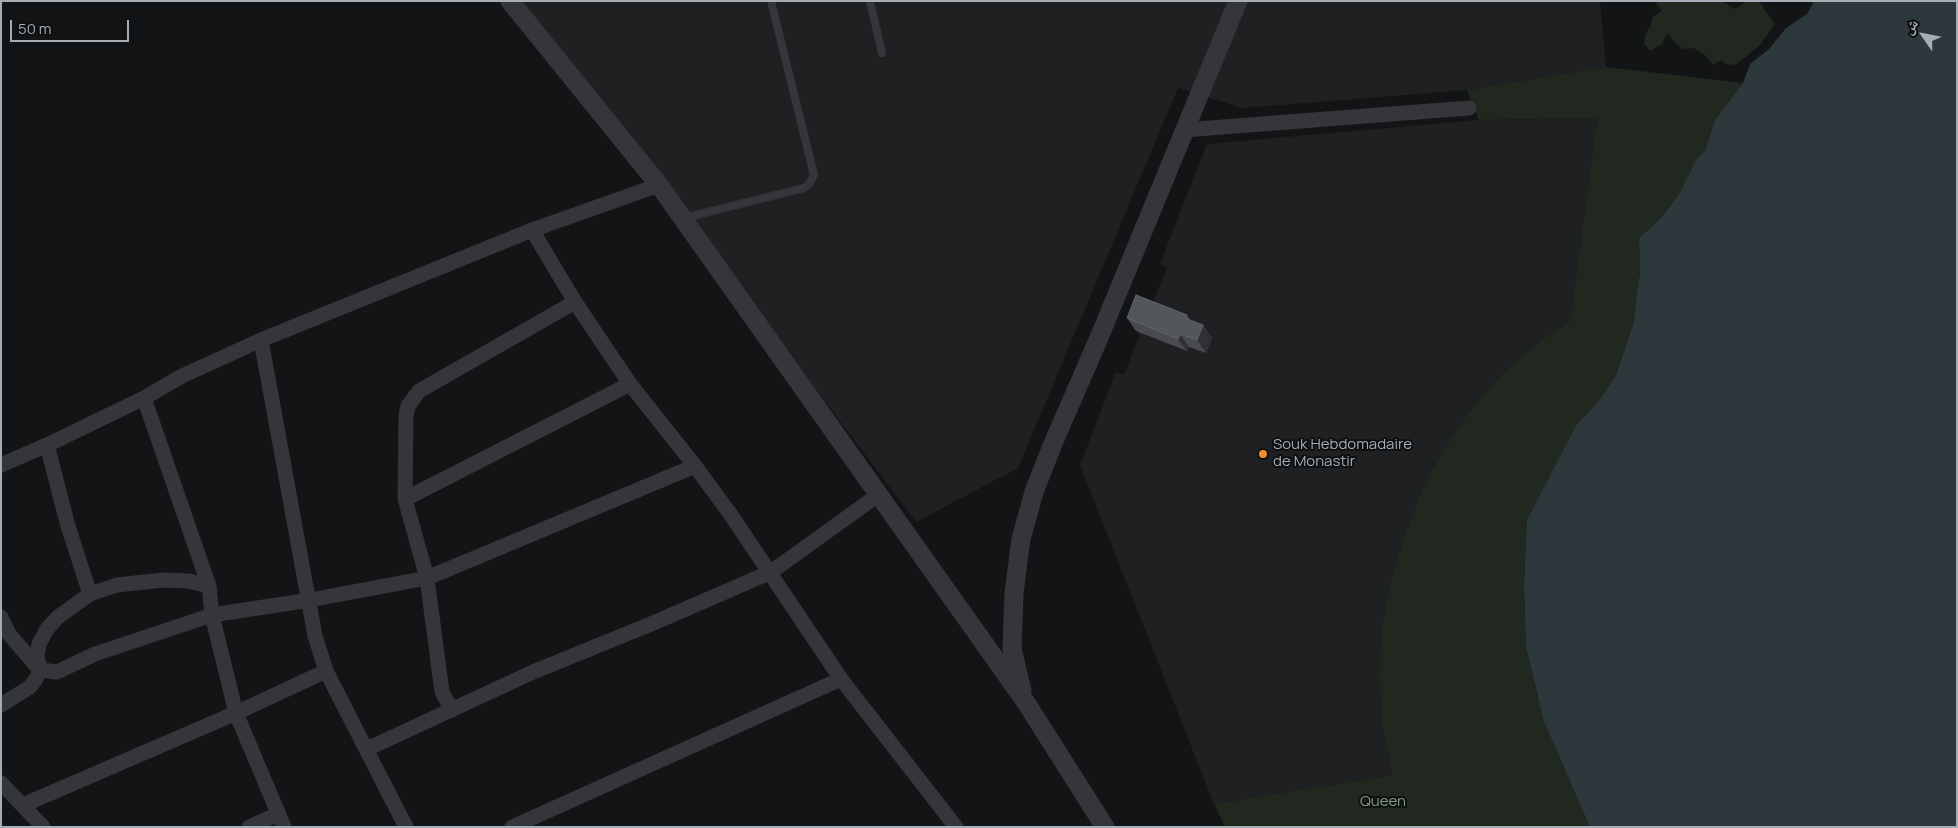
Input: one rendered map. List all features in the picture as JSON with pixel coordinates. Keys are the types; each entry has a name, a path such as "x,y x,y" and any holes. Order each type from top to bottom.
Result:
{"street":[{"path":"510,1 659,184 1025,701 1101,826"},
{"path":"1025,701 1012,649 1014,593 1021,539 1034,492 1238,1"},
{"path":"1184,130 1469,108"},
{"path":"1,465 47,445 144,398 182,376 261,340 532,230 659,184"},
{"path":"532,230 575,302 630,384 695,466 771,572 841,679 956,827"},
{"path":"452,710 442,692 427,578 405,499 406,415 412,398 419,392 575,302"},
{"path":"261,340 310,600 315,636 326,671 406,827"},
{"path":"405,499 630,384"},
{"path":"144,398 209,586 212,614 236,713 281,821 249,827"},
{"path":"47,445 68,526 90,594"},
{"path":"1,618 10,634 40,670 57,672 95,654 212,614 310,600 427,578 695,466"},
{"path":"367,749 533,672 771,572 878,495"},
{"path":"1,705 30,687 40,670 37,655 39,644 47,629 58,617 90,594 117,585 163,580 189,581 209,586"},
{"path":"23,805 236,713 326,671"},
{"path":"512,827 841,679"},
{"path":"1,784 43,827"}],"lane":[{"path":"682,218 804,188 809,184 814,175 771,1"},
{"path":"870,1 882,53"}],"shaded area":[{"path":"511,1 1600,1 1606,67 1467,90 1243,108 1178,88 1018,468 916,522 644,162"},
{"path":"1814,1 1957,1 1957,827 1590,827 1544,722 1526,647 1524,586 1527,520 1576,425 1598,402 1616,375 1633,325 1640,272 1639,238 1662,217 1679,194 1696,160 1705,151 1715,120 1743,83 1750,64 1769,49 1786,28 1807,14"},
{"name":"Souk Hebdomadaire de Monastir","path":"1597,118 1570,321 1539,342 1503,373 1473,407 1447,444 1426,480 1405,533 1390,584 1381,633 1379,677 1382,724 1392,775 1214,804 1080,465 1116,372 1124,375 1140,334 1136,331 1145,308 1150,310 1167,267 1160,264 1207,144 1479,120"}],"green space":[{"path":"1659,1 1722,1 1735,9 1747,1 1759,1 1775,25 1759,46 1736,65 1725,64 1721,60 1713,65 1705,55 1694,48 1684,49 1677,45 1667,33 1662,44 1650,51 1644,44 1645,35 1651,25 1652,17 1662,11 1656,3"},
{"name":"Queen","path":"1606,67 1743,83 1715,120 1705,151 1696,160 1679,194 1662,217 1639,238 1640,272 1633,325 1616,375 1598,402 1576,425 1527,520 1524,586 1526,647 1544,722 1590,827 1225,827 1214,804 1392,775 1382,724 1379,677 1381,633 1390,584 1405,533 1426,480 1447,444 1473,407 1503,373 1539,342 1570,321 1597,118 1479,120 1467,90"}],"building":[{"path":"1136,295 1187,315 1185,318 1203,325 1197,340 1180,334 1178,339 1127,318"}],"place":[{"name":"Souk Hebdomadaire de Monastir","path":"1263,454"}]}
